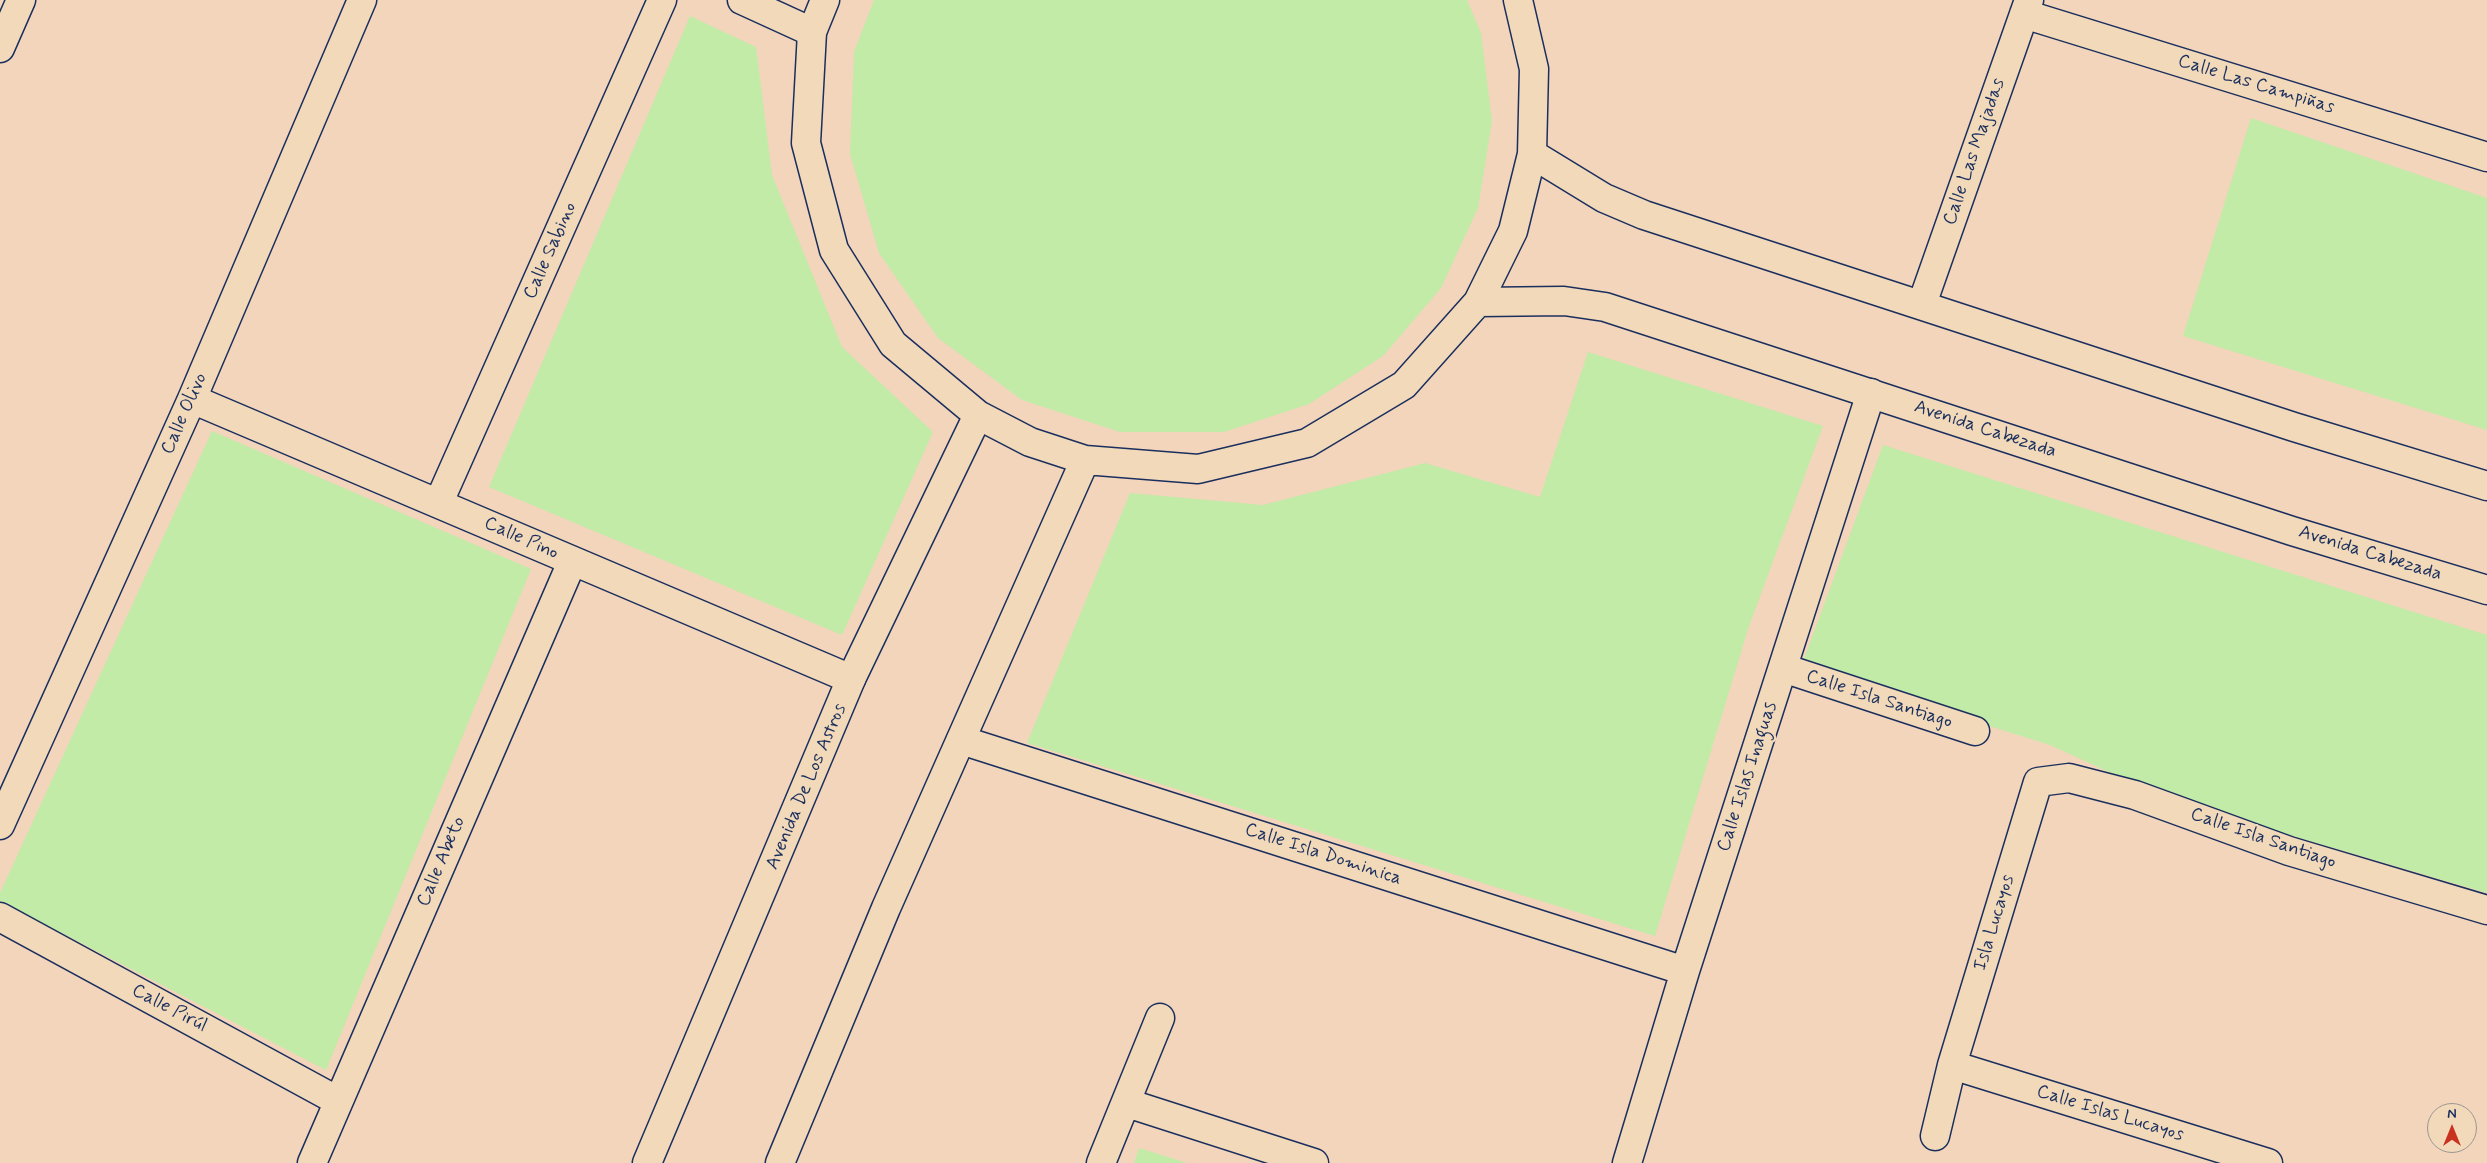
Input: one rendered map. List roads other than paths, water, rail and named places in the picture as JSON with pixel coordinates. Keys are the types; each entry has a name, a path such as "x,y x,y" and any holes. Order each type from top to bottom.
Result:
{"street":[{"path":"0,48 20,0"},
{"name":"Calle Olivo","path":"0,824 192,398 362,0"},
{"name":"Calle Sabino","path":"439,502 662,0"},
{"path":"742,0 812,32"},
{"path":"825,0 812,32 806,143 834,250 893,344 978,415 1030,442 1085,460 1198,469 1307,443 1404,385 1478,302 1513,231 1532,154 1534,69 1518,0"},
{"name":"Calle Las Campiñas","path":"2026,7 2487,157"},
{"name":"Calle Las Majadas","path":"1922,304 2026,7"},
{"path":"1532,154 1604,198 1644,215 1922,304 2294,427 2487,486"},
{"name":"Avenida Cabezada","path":"1478,302 1564,301 1589,303 2274,524 2487,590"},
{"name":"Calle Islas Inaguas","path":"1627,1163 1685,971 1871,393"},
{"name":"Calle Pino","path":"192,398 439,502 572,562 851,679"},
{"name":"Avenida De Los Astros","path":"647,1163 851,679 978,415"},
{"path":"780,1163 886,908 1085,460"},
{"name":"Calle Abeto","path":"312,1163 572,562"},
{"name":"Calle Isla Santiago","path":"1783,668 1975,731"},
{"name":"Calle Isla Dominica","path":"961,740 1685,971"},
{"name":"Calle Isla Santiago","path":"2038,782 2069,778 2135,794 2289,851 2487,910"},
{"name":"Isla Lucayos","path":"1935,1136 1952,1065 2038,782"},
{"name":"Calle Pirúl","path":"0,917 338,1101"},
{"path":"1102,1163 1160,1018"},
{"name":"Calle Islas Lucayos","path":"1952,1065 2268,1163"},
{"path":"1127,1104 1314,1163"}]}
